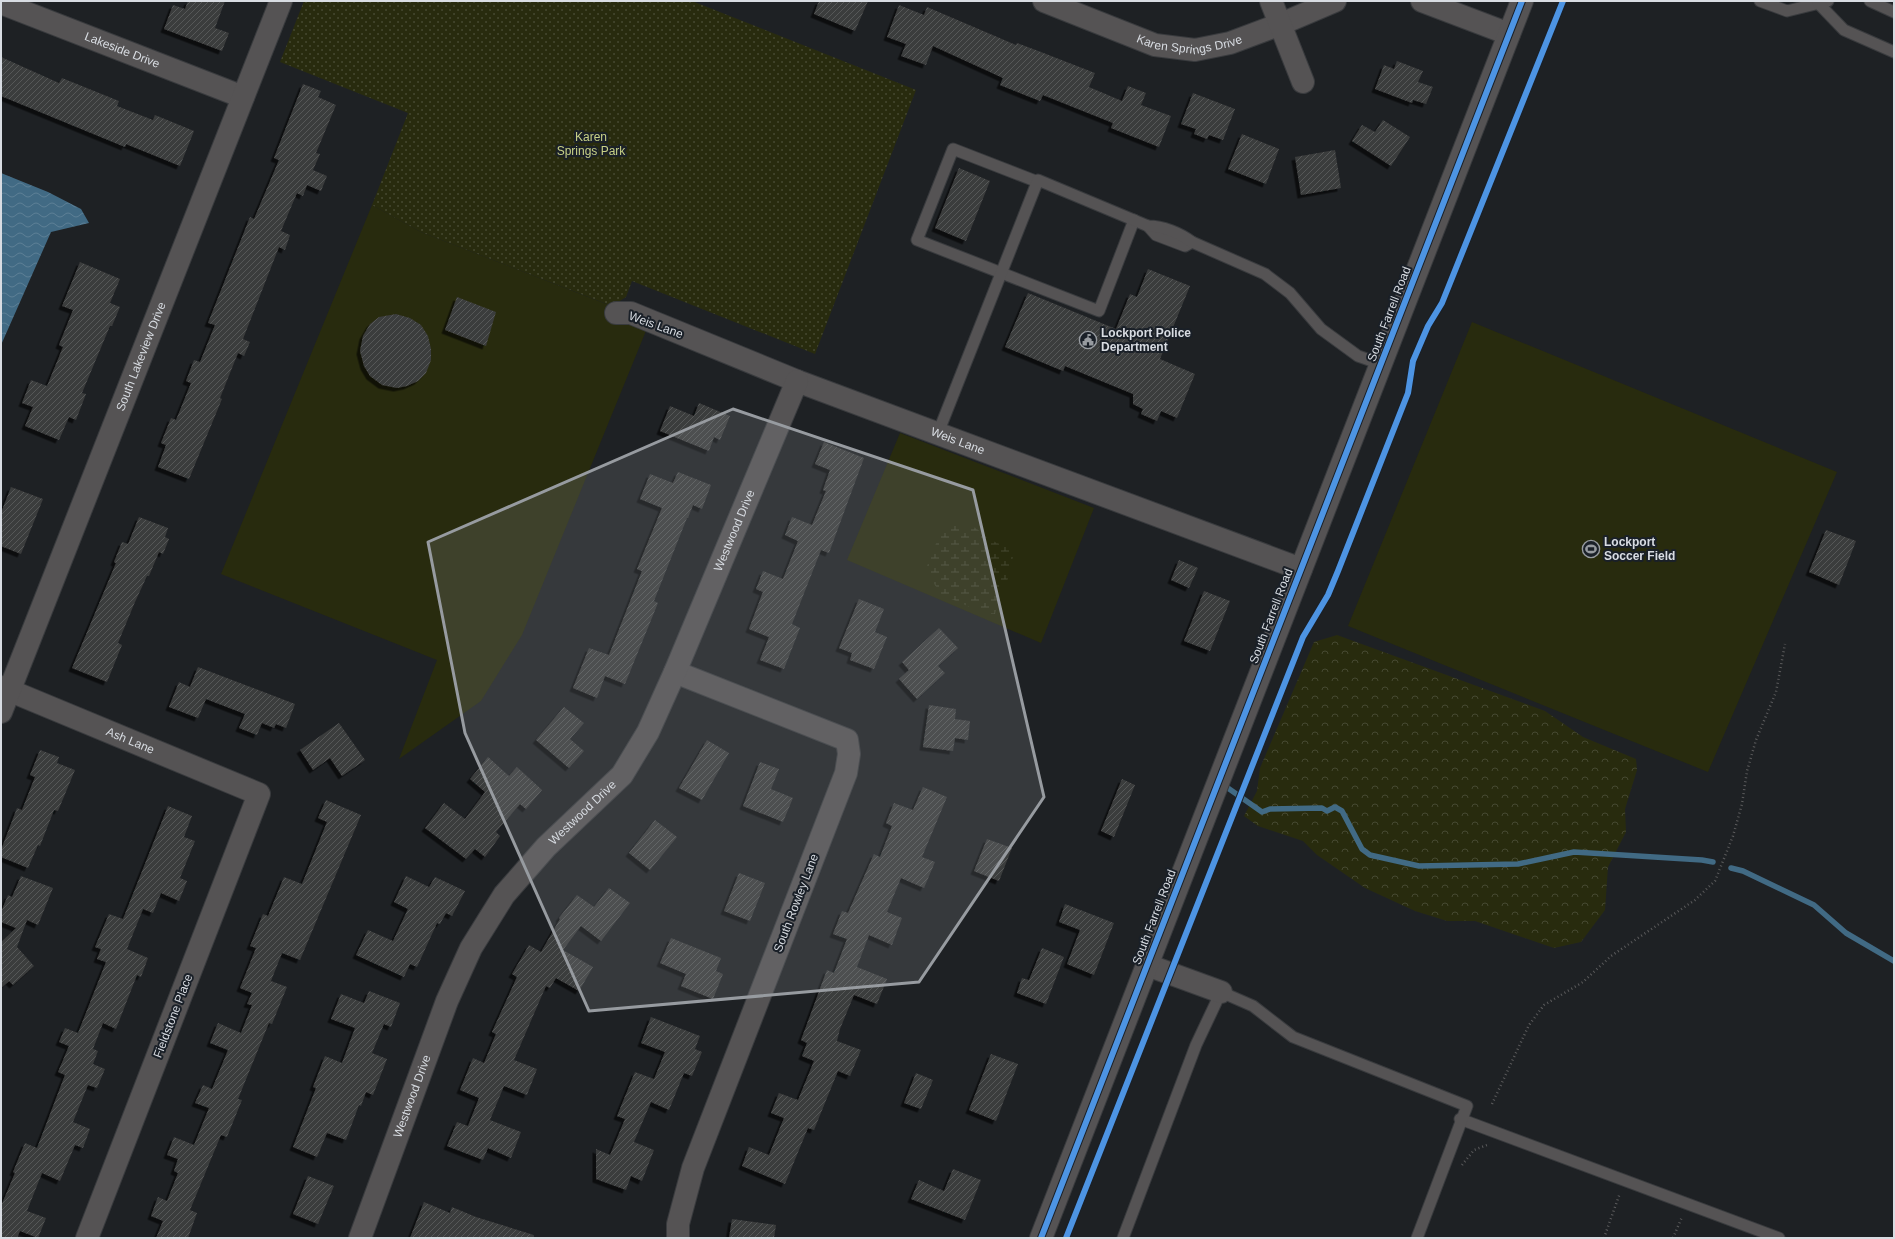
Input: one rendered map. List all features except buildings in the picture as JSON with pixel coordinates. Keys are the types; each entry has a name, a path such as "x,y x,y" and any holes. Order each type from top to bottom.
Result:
{"street":[{"name":"South Lakeview Drive","path":"1,712 5,688 281,1"},
{"name":"Karen Springs Drive","path":"1044,1 1155,45 1195,50 1230,43 1281,24 1335,1"},
{"path":"1272,1 1303,82"},
{"path":"1422,1 1509,34"},
{"name":"South Farrell Road","path":"1041,1238 1522,1"},
{"name":"Lakeside Drive","path":"1,3 243,97"},
{"name":"Weis Lane","path":"616,313 631,313 797,381 1301,569"},
{"name":"Westwood Drive","path":"360,1238 447,1001 471,948 509,889 546,847 622,775 648,732 675,672 797,381"},
{"name":"South Rowley Lane","path":"675,672 847,740 849,754 846,773 693,1168 678,1224 678,1238"},
{"name":"Ash Lane","path":"5,688 259,794"},
{"name":"Fieldstone Place","path":"87,1238 259,794"},
{"path":"1147,965 1221,992"}],"lane":[{"path":"1760,1 1787,11 1823,2 1844,30 1894,52"},
{"path":"1870,1 1894,12"},
{"path":"1134,220 1099,311 917,240 953,149 1038,182 1038,180 1134,220 1148,226 1158,226 1186,237 1192,242 1265,274 1290,293 1321,329 1358,356 1381,364"},
{"path":"938,433 1038,182"},
{"path":"1123,1238 1196,1045 1221,992 1253,1006 1293,1037 1467,1106 1460,1120 1417,1238"},
{"path":"1460,1120 1779,1238"}],"path":[{"path":"1492,1104 1529,1025 1544,1005 1583,982 1611,956 1695,900 1715,881 1733,836 1742,804 1747,771 1756,740 1776,692 1785,644"},
{"path":"1460,1170 1463,1163 1474,1150 1490,1144"},
{"path":"1604,1238 1622,1188"},
{"path":"1673,1238 1684,1213"}],"highlighted area":[{"path":"733,409 973,490 1044,797 919,982 589,1011 465,733 428,542"}],"green space":[{"name":"Karen Springs Park","path":"304,1 692,1 916,90 815,354 632,281 626,297 612,306 421,232 372,205 408,113 280,62"},
{"path":"372,205 421,232 650,321 522,635 481,701 399,759 437,660 221,574"},
{"name":"Lockport Soccer Field","path":"1472,322 1837,472 1708,772 1348,626"},
{"path":"900,433 1094,508 1041,643 847,560"},
{"path":"953,522 976,528 988,539 1007,547 1014,553 1007,582 1001,591 995,614 986,614 942,595 925,571 937,541"},
{"path":"1337,635 1545,711 1583,737 1636,759 1637,770 1625,809 1626,832 1608,867 1605,910 1581,942 1554,948 1475,921 1447,921 1415,911 1365,888 1317,855 1303,841 1258,826 1244,816 1257,791 1260,768 1314,642"}],"water":[{"path":"1,173 48,192 81,209 89,223 51,232 1,345"}],"waterway":[{"path":"1225,786 1262,812 1270,809 1322,808 1327,811 1335,807 1342,811 1362,849 1370,855 1419,866 1518,864 1574,852 1702,860 1713,862"},
{"path":"1731,868 1743,871 1814,905 1846,933 1894,961"}],"cycle path":[{"path":"1041,1238 1522,1"},
{"path":"1066,1238 1303,637 1328,595 1338,571 1408,393 1413,361 1428,326 1442,303 1563,1"}],"place":[{"name":"Lockport Police Department","path":"1088,340"},
{"name":"Lockport Soccer Field","path":"1591,549"}]}
